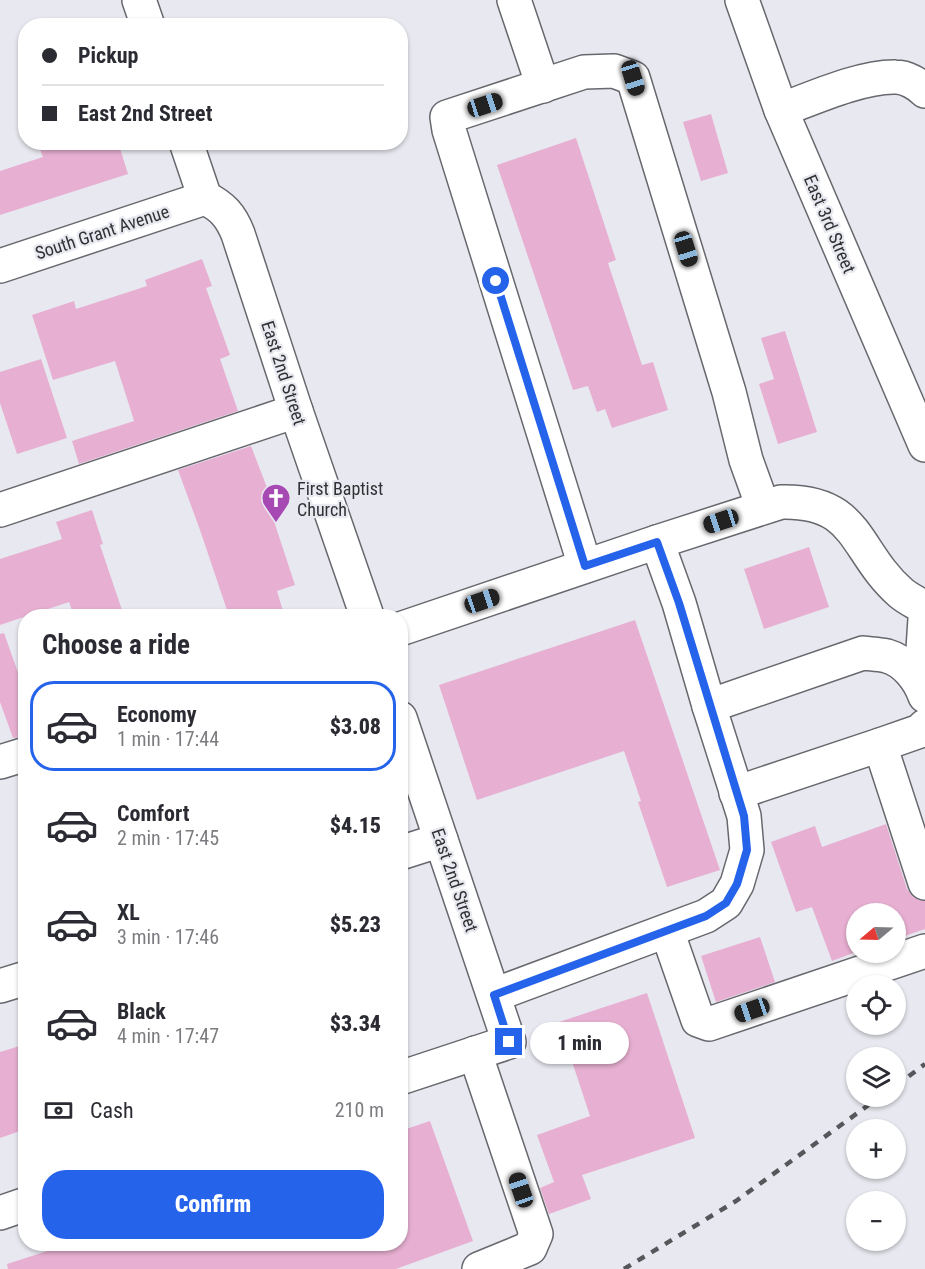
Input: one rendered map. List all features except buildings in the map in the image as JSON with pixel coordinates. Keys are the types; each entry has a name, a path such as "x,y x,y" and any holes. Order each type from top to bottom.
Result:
{"street":[{"path":"139,0 145,18"},
{"path":"514,0 543,86"},
{"name":"East 3rd Street","path":"742,0 781,110 925,445"},
{"path":"585,566 449,130 447,117 584,72 614,71 633,78 729,392 746,460 763,507"},
{"path":"781,110 874,79 899,76 919,85 925,91"},
{"path":"189,150 205,198"},
{"name":"South Grant Avenue","path":"0,266 205,198"},
{"name":"East 2nd Street","path":"205,198 218,204 232,218 365,609"},
{"path":"0,510 296,411"},
{"path":"408,626 781,502 817,504 838,515 901,594 925,608"},
{"path":"494,995 706,916 726,903 737,884 747,850 744,816 679,603 657,542"},
{"path":"920,687 925,619"},
{"path":"709,706 863,654 887,656 903,664 920,687"},
{"path":"736,793 920,731 925,726"},
{"name":"East 2nd Street","path":"408,742 509,1042 475,1053"},
{"path":"880,745 925,883"},
{"path":"0,762 18,756"},
{"path":"408,851 441,840"},
{"path":"667,931 698,1020 709,1024 925,951"},
{"path":"0,986 18,980"},
{"path":"408,1075 475,1053 536,1234 530,1248 479,1269"},
{"path":"0,1213 18,1207"}],"railway":[{"path":"906,1078 925,1064"},
{"path":"624,1269 736,1201 866,1107"}],"place":[{"name":"First Baptist Church","path":"276,524"}],"route":[{"path":"496,281 585,566 657,542 679,603 744,816 747,850 737,884 726,903 706,916 494,995 509,1042"}]}
